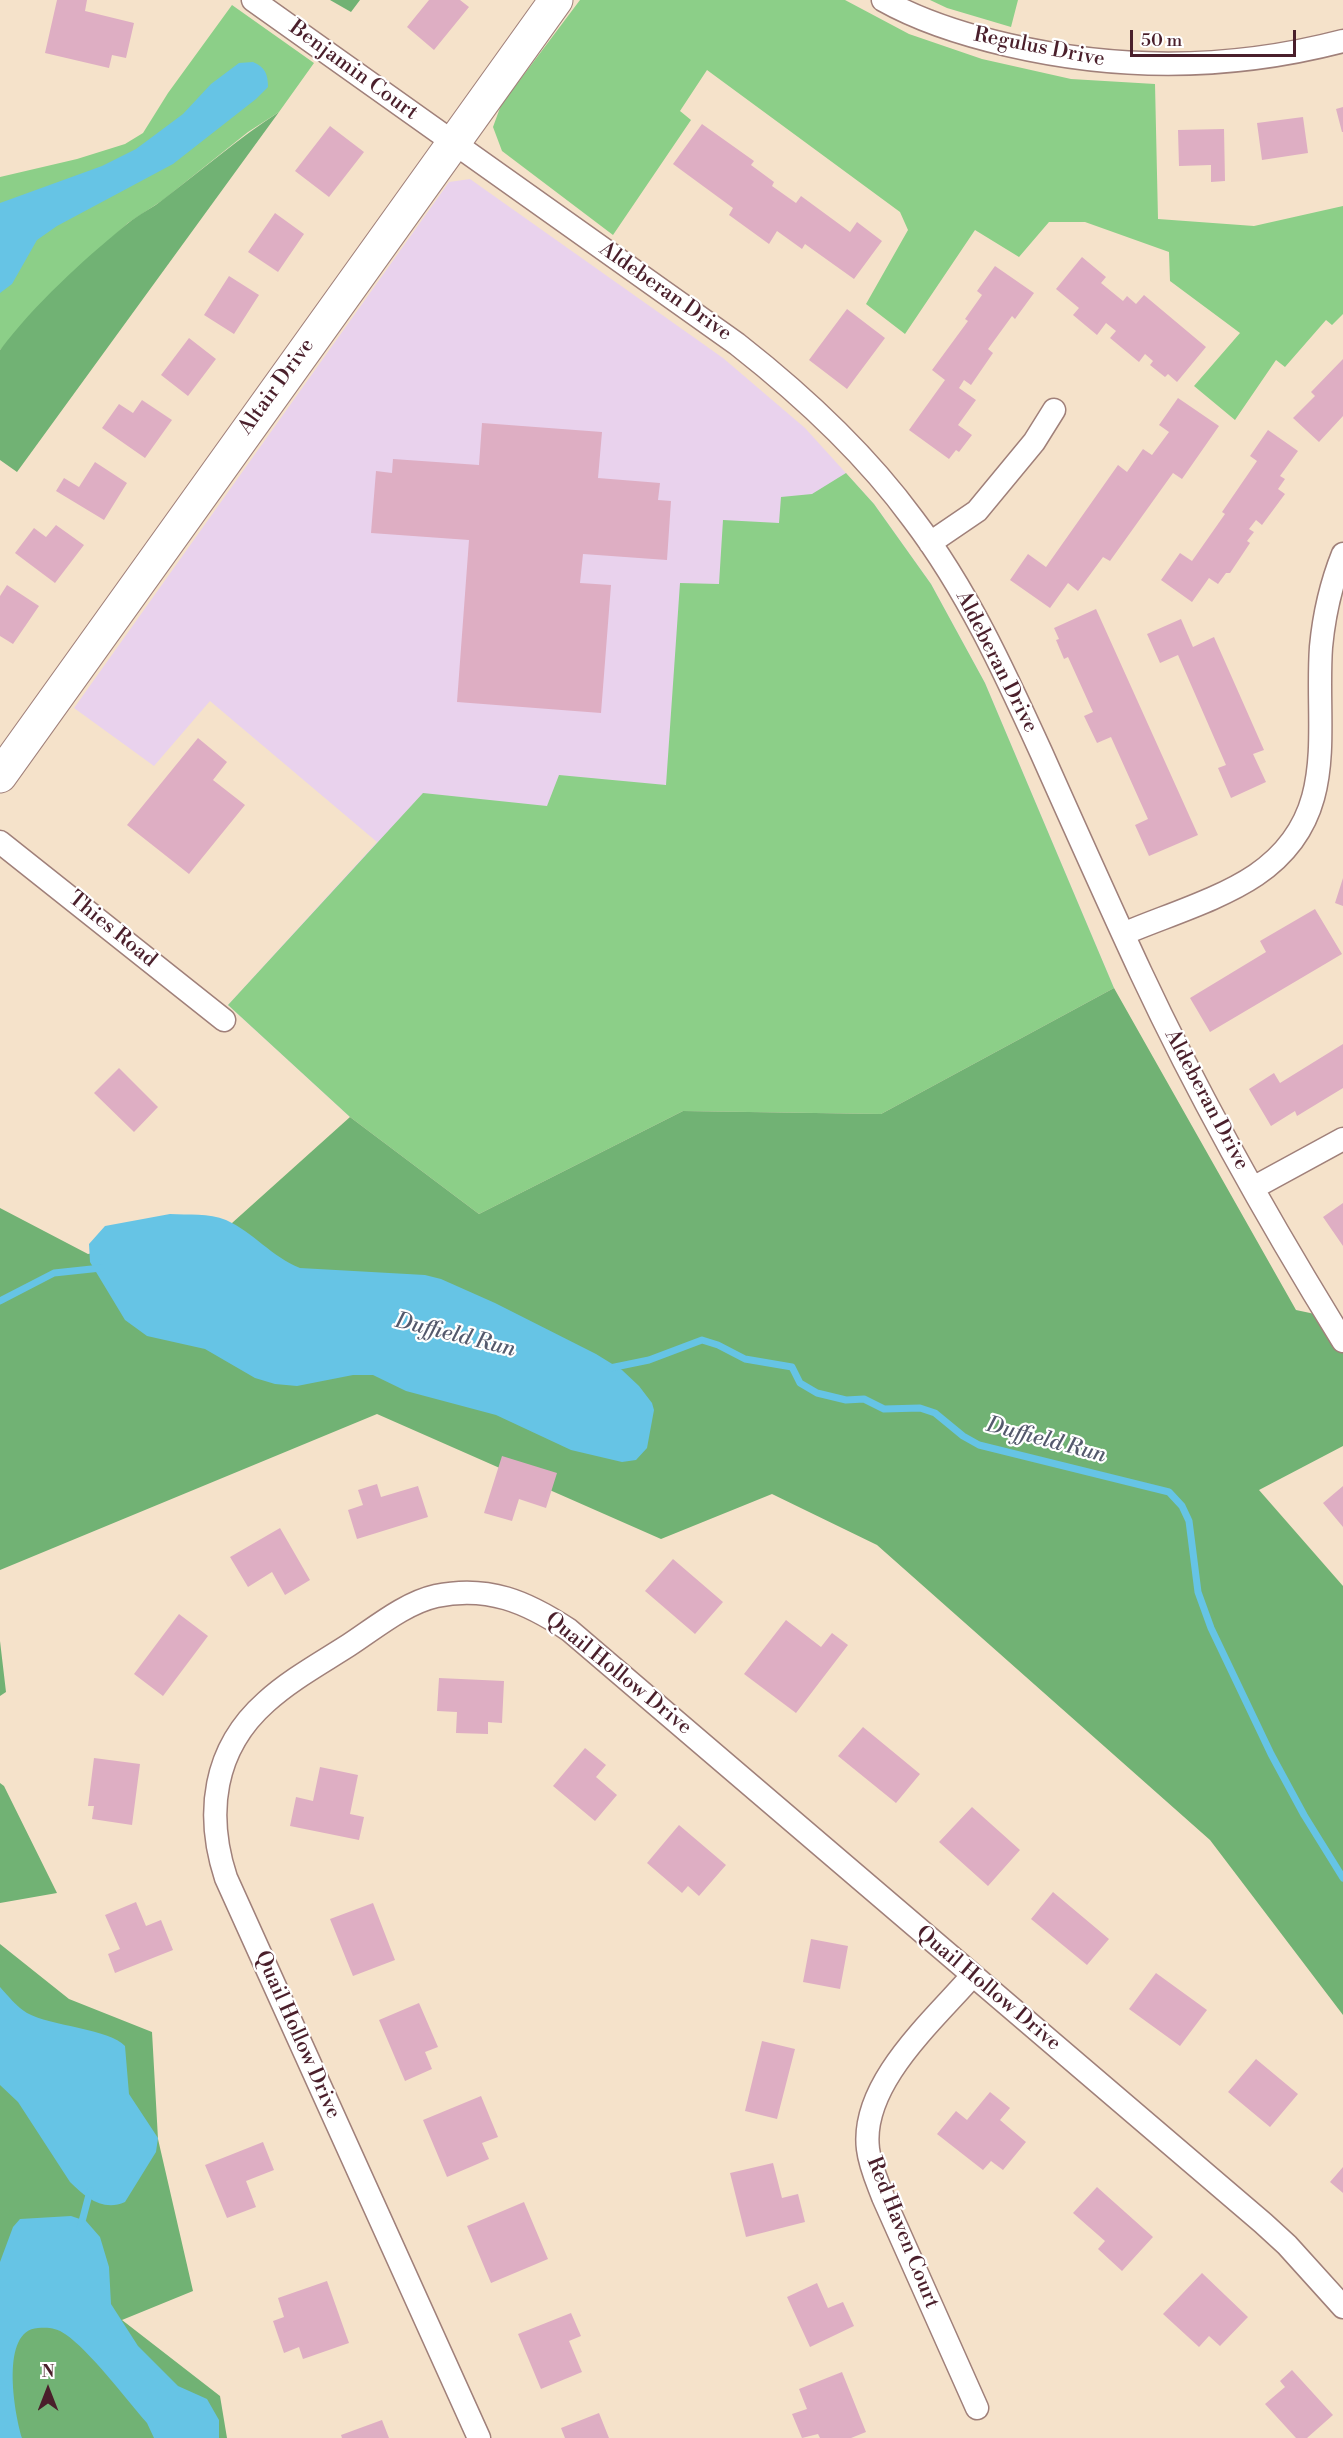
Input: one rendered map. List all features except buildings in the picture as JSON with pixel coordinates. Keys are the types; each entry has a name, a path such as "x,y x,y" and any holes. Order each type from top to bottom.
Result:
{"street":[{"name":"Benjamin Court","path":"253,0 453,142"},
{"name":"Altair Drive","path":"0,776 556,0"},
{"name":"Regulus Drive","path":"883,0 930,22 965,34 1083,60 1170,64 1218,62 1272,56 1343,40"},
{"name":"Aldeberan Drive","path":"453,142 688,308 775,374 850,443 902,504 964,596 1004,671 1123,934 1175,1041 1253,1188 1343,1341"},
{"path":"930,543 977,511 1034,442 1054,410"},
{"path":"1123,934 1254,876 1275,861 1307,818 1315,794 1321,761 1321,657 1326,609 1343,554"},
{"name":"Thies Road","path":"0,842 224,1020"},
{"path":"1253,1188 1343,1139"},
{"name":"Quail Hollow Drive","path":"479,2438 236,1899 217,1849 213,1820 223,1766 248,1720 266,1701 417,1603 435,1596 476,1594 517,1600 544,1613 586,1643 1271,2230 1343,2307"},
{"name":"Red Haven Court","path":"972,1976 898,2061 885,2082 874,2101 868,2147 872,2171 977,2408"}],"shaded area":[{"path":"470,179 723,358 805,428 874,504 931,584 985,683 1114,988 350,1117 228,1005 377,842 210,701 154,766 74,708 449,182"}],"green space":[{"path":"330,0 360,0 351,12"},
{"path":"580,0 845,0 909,34 982,59 1071,79 1155,84 1158,219 1254,226 1343,206 1343,314 1332,325 1326,320 1285,367 1276,360 1235,420 1194,386 1240,333 1170,281 1169,252 1085,222 1049,222 1019,257 975,230 905,334 866,304 908,230 900,212 707,70 680,111 691,120 613,235 502,151 493,127 501,105"},
{"path":"930,0 1018,0 1011,27 947,8"},
{"path":"232,5 314,63 279,112 248,132 163,200 128,223 60,285 0,350 0,177 77,159 125,144 143,133 168,93"},
{"path":"279,112 17,472 0,460 0,350 28,316 93,253 136,217 160,202 235,143"},
{"path":"846,473 874,504 931,584 985,683 1114,988 881,1114 683,1111 479,1214 350,1117 228,1005 423,793 547,806 559,775 666,785 680,583 719,584 723,520 779,523 781,497 812,494"},
{"path":"1114,988 1296,1310 1343,1320 1343,1446 1259,1490 1343,1586 1343,2015 1210,1840 877,1545 772,1494 661,1539 377,1414 0,1570 0,1208 88,1254 232,1223 350,1117 479,1214 683,1111 881,1114"},
{"path":"0,1641 6,1692 0,1696"},
{"path":"0,1783 4,1786 57,1893 0,1903"},
{"path":"0,1944 69,1999 152,2032 158,2139 193,2291 122,2320 220,2396 227,2438 0,2438"}],"water":[{"path":"253,62 263,69 268,82 268,87 256,99 173,164 57,226 37,240 12,284 0,293 0,203 102,166 136,149 183,114 211,84 239,63"},
{"path":"170,1214 206,1215 226,1220 245,1231 280,1258 300,1268 425,1275 441,1279 495,1303 596,1354 622,1370 639,1386 652,1403 654,1410 647,1448 636,1460 622,1462 571,1450 496,1415 406,1391 373,1375 353,1375 297,1386 275,1384 255,1378 205,1349 147,1336 125,1320 90,1262 89,1244 105,1226"},
{"path":"0,1987 16,2005 27,2013 107,2036 125,2046 129,2094 158,2138 156,2152 125,2202 117,2205 102,2204 88,2198 76,2188 18,2102 0,2085"},
{"path":"71,2216 86,2221 100,2237 109,2267 111,2304 138,2346 178,2386 207,2399 219,2420 219,2438 154,2438 147,2423 75,2341 56,2329 38,2328 26,2332 18,2342 14,2357 14,2392 22,2438 0,2438 0,2262 13,2227 20,2219"}],"waterway":[{"name":"Duffield Run","path":"0,1301 54,1273 101,1268"},
{"name":"Duffield Run","path":"610,1368 649,1360 702,1340 718,1345 745,1359 792,1367 800,1383 817,1393 846,1400 864,1399 884,1409 920,1408 935,1413 963,1436 979,1445 1169,1492 1182,1506 1189,1521 1198,1592 1211,1628 1271,1754 1304,1815 1343,1878"},
{"path":"80,2229 90,2191"}]}
